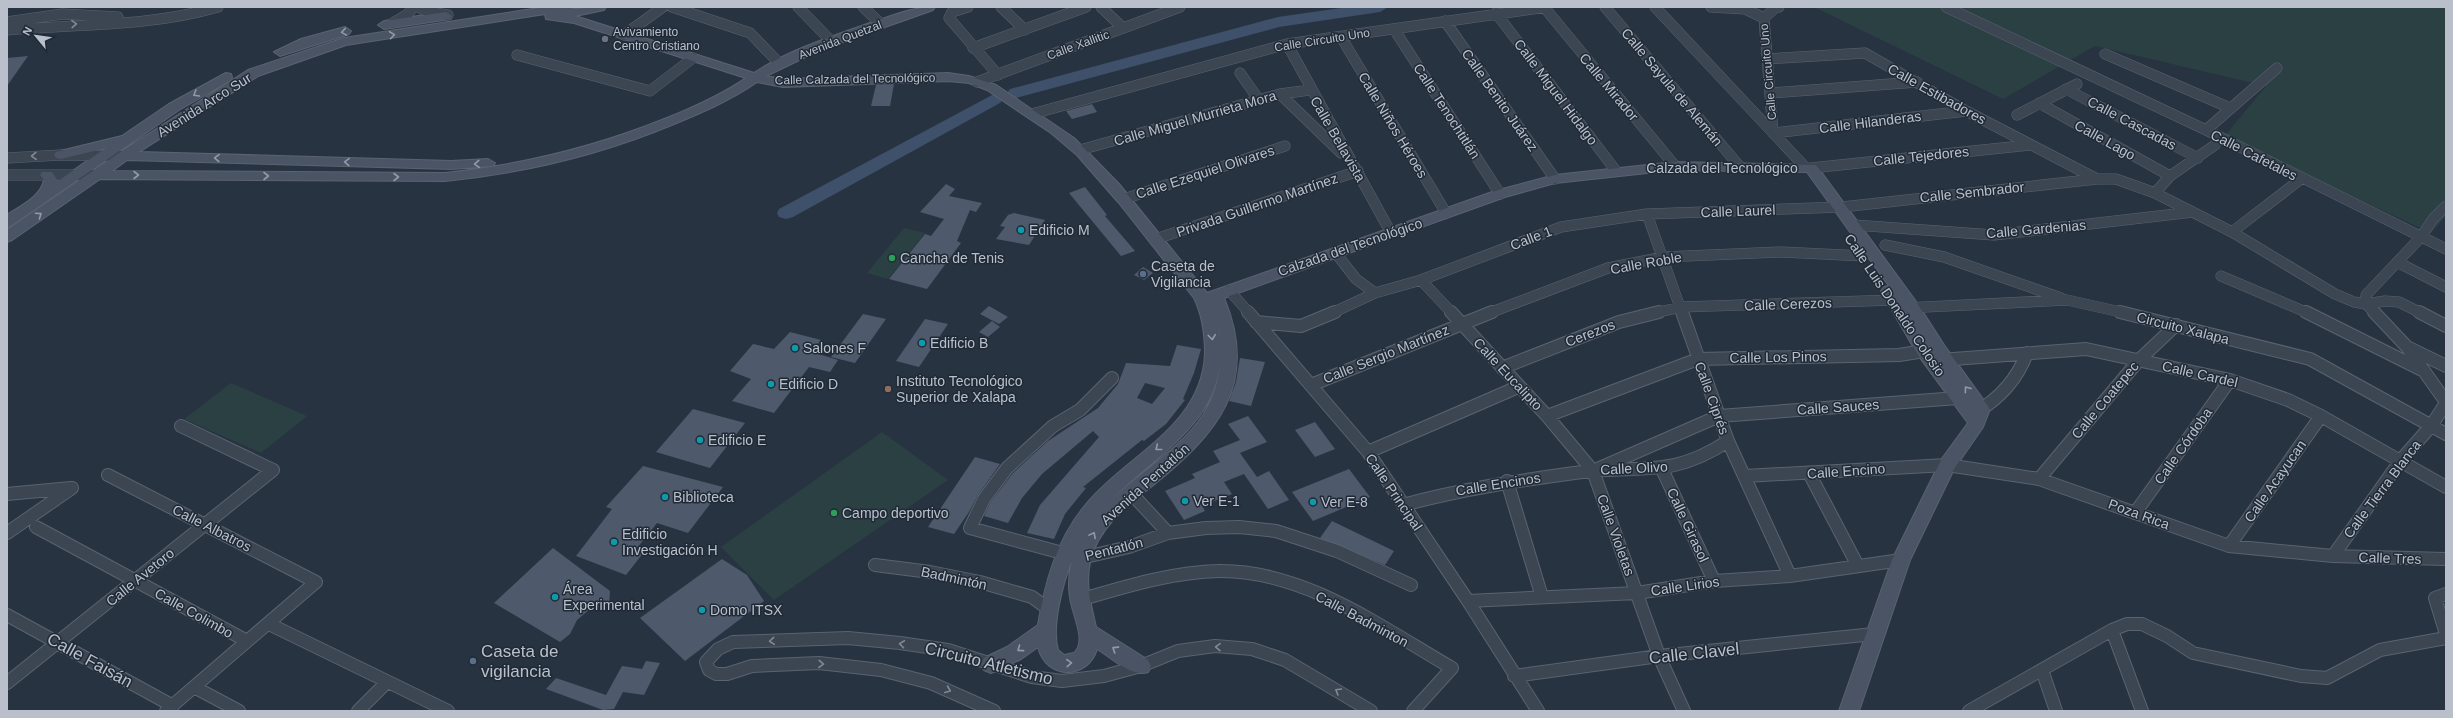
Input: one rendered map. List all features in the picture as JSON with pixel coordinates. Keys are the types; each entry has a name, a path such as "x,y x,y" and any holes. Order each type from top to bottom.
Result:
{"street":[{"path":"7,30 46,25 142,21 199,14 218,7"},
{"path":"393,23 408,14 413,7"},
{"path":"418,7 429,12 448,15"},
{"name":"Avenida Arco Sur","path":"7,222 129,137 194,94 268,57 305,42 335,33 393,23 507,7"},
{"path":"550,16 568,7"},
{"name":"Avenida Arco Sur","path":"7,237 124,156 230,86 253,73 287,60 344,42 568,7"},
{"path":"501,18 550,16 600,7"},
{"path":"624,35 663,7"},
{"path":"672,7 750,33 779,63"},
{"path":"798,7 832,42"},
{"path":"863,7 881,24"},
{"name":"Avenida Quetzal","path":"754,77 779,63 929,7"},
{"path":"968,7 949,15 954,24 973,48 998,75"},
{"path":"1001,7 1025,30"},
{"path":"1061,7 1068,14"},
{"path":"973,48 1086,7"},
{"path":"1101,7 1123,28"},
{"name":"Calle Xallitic","path":"977,82 1180,7"},
{"name":"Calle Mirador","path":"1544,7 1675,166"},
{"name":"Calle Circuito Uno","path":"1032,114 1287,44 1496,13 1547,7"},
{"name":"Calle Sayula de Alemán","path":"1605,7 1740,167"},
{"name":"Calle Luis Donaldo Colosio","path":"1654,7 1806,168 1835,208 1864,256 1903,305 1933,357 1976,416"},
{"name":"Calle Circuito Uno","path":"1711,7 1745,9 1764,18 1773,133"},
{"path":"1764,18 1779,7"},
{"name":"Calle Cafetales","path":"1946,7 2060,63 2206,130 2301,179 2446,249"},
{"path":"7,22 35,16 76,12 142,21"},
{"name":"Calle Miguel Hidalgo","path":"1496,13 1616,171"},
{"name":"Calle Calzada del Tecnológico","path":"550,16 576,20 754,77 783,83 941,77 977,82"},
{"name":"Calle Benito Juárez","path":"1445,21 1555,179"},
{"name":"Calle Tenochtitlán","path":"1394,29 1500,194"},
{"name":"Calle Niños Héroes","path":"1341,37 1446,213"},
{"name":"Calle Bellavista","path":"1287,44 1310,90 1349,160 1358,171 1391,233"},
{"name":"Calle Estibadores","path":"1767,59 1858,52 1865,53 1966,111 2097,179"},
{"path":"2105,54 2230,108"},
{"path":"517,55 650,91 693,58"},
{"path":"2206,130 2277,68"},
{"path":"1240,73 1259,100"},
{"path":"7,158 61,155 451,165 486,163 522,157 608,134 658,116 732,84 754,77"},
{"path":"7,175 76,174 445,177 486,174 587,151 658,125 740,89 754,77"},
{"path":"977,82 997,90 1080,150 1124,199 1156,239 1216,295"},
{"path":"1770,93 1917,82"},
{"path":"2017,115 2077,84"},
{"name":"Calle Cascadas","path":"2066,89 2198,158"},
{"name":"Calle Miguel Murrieta Mora","path":"1080,150 1280,94 1310,90"},
{"path":"1280,94 1349,160"},
{"name":"Calle Lago","path":"2039,104 2170,176"},
{"name":"Calle Hilanderas","path":"1773,133 1966,111"},
{"path":"61,155 129,137"},
{"name":"Calle Tejedores","path":"1806,168 2030,145"},
{"path":"2155,193 2170,176 2215,145"},
{"name":"Calle Ezequiel Olivares","path":"1124,199 1285,146"},
{"name":"Calzada del Tecnológico","path":"1216,295 1338,256 1391,233 1500,194 1555,179 1616,171 1675,166 1806,168"},
{"name":"Privada Guillermo Martínez","path":"1156,239 1358,171"},
{"path":"39,200 50,185 51,179 47,175"},
{"name":"Calle Sembrador","path":"1835,208 2097,179 2116,180 2155,193 2194,212 2232,232 2335,294 2366,304"},
{"path":"2232,232 2301,179"},
{"path":"2446,206 2433,219 2421,237 2366,295 2366,304 2385,301 2399,302 2446,326"},
{"name":"Calle Luis Donaldo Colosio","path":"1835,208 1854,224 1958,398 1976,416"},
{"name":"Calle Laurel","path":"1646,214 1835,208"},
{"name":"Calle Gardenias","path":"1854,224 1994,235 2194,212"},
{"name":"Calle Ciprés","path":"1646,214 1663,257 1728,441 1790,576"},
{"name":"Calle 1","path":"1256,322 1301,326 1357,303 1375,293 1420,280 1561,227 1646,214"},
{"path":"1885,245 1944,257 2067,300"},
{"name":"Calle Roble","path":"1461,324 1608,268 1663,257 1782,252 1864,256"},
{"path":"1338,256 1356,279 1375,293"},
{"path":"2397,262 2446,287"},
{"path":"2221,276 2303,310 2424,371"},
{"name":"Calle Eucalipto","path":"1420,280 1546,416 1593,471"},
{"name":"Calle Principal","path":"1216,295 1256,322 1368,452 1468,601 1514,676 1538,711"},
{"name":"Avenida Pentatlón","path":"1216,295 1227,325 1231,352 1229,376 1220,404 1206,426 1184,450 1131,493 1096,530 1082,558 1079,600 1089,633 1087,652 1083,658 1073,663 1055,661 1048,653 1046,630 1053,589 1064,554 1097,503 1130,471 1168,439 1195,410 1209,384 1214,354 1210,325 1216,295"},
{"name":"Circuito Xalapa","path":"1903,305 2067,300 2176,325 2310,359 2446,434"},
{"name":"Calle Tierra Blanca","path":"2333,556 2401,460 2431,426 2446,403 2407,347 2366,304"},
{"name":"Calle Cerezos","path":"1681,307 1903,305"},
{"name":"Cerezos","path":"1502,368 1618,322 1681,307"},
{"name":"Calle Sergio Martínez","path":"1311,385 1461,324"},
{"name":"Calle Coatepec","path":"2039,479 2138,360 2176,325"},
{"path":"2407,347 2446,366"},
{"name":"Calle Cardel","path":"1933,357 2086,349 2230,380 2288,400 2321,416 2401,460 2446,487"},
{"path":"1849,711 1874,634 1901,560 1947,465 1976,416 1995,401 2024,365 2027,353"},
{"name":"Calle Los Pinos","path":"1546,416 1698,359 1899,355 1933,357"},
{"name":"Pentatlón","path":"1112,378 1080,410 1053,426 1007,468 984,498 970,528 1082,558 1129,547 1168,533 1206,528 1239,527 1276,531 1337,551 1411,585"},
{"name":"Calle Córdoba","path":"2135,513 2230,380"},
{"path":"1368,452 1518,387"},
{"name":"Calle Sauces","path":"1719,416 1958,398"},
{"name":"Calle Olivo","path":"1593,471 1719,416"},
{"name":"Calle Acayucan","path":"2229,546 2321,416"},
{"name":"Calle Avetoro","path":"7,683 273,470 181,426"},
{"name":"Calle Olivo","path":"1593,471 1662,469 1706,456 1728,441"},
{"name":"Poza Rica","path":"1947,465 2039,479 2229,546 2333,556"},
{"name":"Calle Encino","path":"1745,476 1947,465"},
{"name":"Calle Girasol","path":"1662,469 1714,581"},
{"name":"Calle Encinos","path":"1404,505 1452,491 1507,481 1593,471"},
{"name":"Calle Violetas","path":"1593,471 1659,656 1684,711"},
{"path":"1809,473 1858,566"},
{"name":"Calle Albatros","path":"108,475 316,582 269,624"},
{"path":"1507,481 1542,597"},
{"path":"7,494 72,488 7,533"},
{"path":"1131,493 1146,507 1168,533"},
{"name":"Calle Colimbo","path":"36,527 247,642"},
{"name":"Calle Tres","path":"2333,556 2446,559"},
{"name":"Calle Lirios","path":"1468,601 1637,592 1714,581 1790,576 1901,560"},
{"name":"Badmintón","path":"875,565 930,572 980,582 1032,597 1050,610"},
{"name":"Calle Badminton","path":"1079,600 1191,574 1237,572 1279,582 1336,602 1452,668 1413,711"},
{"path":"1032,597 1053,589"},
{"path":"2441,596 2446,634"},
{"name":"Calle Faisán","path":"7,615 58,642 170,708"},
{"path":"170,708 269,624 448,711"},
{"path":"1969,711 2112,630 2127,624 2142,624 2167,636 2193,653 2301,676 2327,678 2380,650 2446,638"},
{"path":"991,664 1014,653 1046,630"},
{"path":"2112,630 2142,711"},
{"path":"1089,633 1141,666"},
{"name":"Calle Clavel","path":"1514,676 1659,656 1874,634"},
{"name":"Circuito Atletismo","path":"994,711 931,683 881,670 819,663 752,666 727,674 716,674 709,670 706,662 712,652 721,645 734,642 745,643 798,638 848,638 948,650 1032,677 1062,681 1104,676 1141,666 1178,650 1215,646 1252,649 1285,660 1371,711"},
{"path":"2042,670 2056,711"},
{"path":"358,711 387,682"},
{"path":"194,688 239,711"}],"green space":[{"path":"1814,7 2446,7 2446,216 2431,233 2224,137 2266,86 2095,46 2003,99"},
{"name":"Cancha de Tenis","path":"904,228 925,233 888,279 867,273"},
{"path":"231,383 307,416 261,453 184,419"},
{"name":"Campo deportivo","path":"882,432 948,480 774,600 721,547"}],"building":[{"path":"28,56 7,86 7,58"},
{"path":"894,84 890,106 871,106 876,85"},
{"path":"1092,104 1097,112 1072,119 1066,111"},
{"path":"946,184 955,189 949,196 982,203 976,212 970,210 957,241 961,243 927,289 889,279 925,234 931,236 944,219 920,212"},
{"path":"1085,187 1107,215 1105,216 1135,251 1121,256 1069,193"},
{"name":"Edificio M","path":"1014,213 1045,220 1029,245 996,239 1005,227 1000,226 1008,215"},
{"name":"Caseta de Vigilancia","path":"1143,267 1153,273 1144,280 1134,275"},
{"path":"989,306 1008,317 999,324 980,314"},
{"path":"863,314 886,319 855,363 831,357"},
{"name":"Edificio B","path":"925,319 948,324 919,367 896,361"},
{"path":"992,321 1000,327 988,337 979,332"},
{"path":"790,332 821,340 812,352 838,360 830,372 809,367 774,413 732,401 751,379 730,371 753,344 774,349"},
{"path":"1177,345 1201,349 1194,373 1183,399 1185,400 1166,424 1144,441 1142,440 1083,487 1086,488 1065,514 1054,539 1027,533 1040,505 1099,437 1093,431 1042,474 1022,498 1008,523 984,516 990,503 1013,473 1048,441 1098,408 1118,384 1126,363 1170,366","holes":["1145,383 1165,388 1152,404 1137,398"]},
{"path":"1240,358 1265,362 1251,406 1229,401 1236,382"},
{"name":"Edificio E","path":"693,409 745,423 710,468 656,452"},
{"path":"1248,416 1267,442 1240,453 1257,477 1269,471 1289,500 1268,509 1244,474 1224,482 1232,494 1202,506 1205,511 1184,520 1165,491 1195,478 1192,474 1220,462 1213,451 1240,440 1228,424"},
{"path":"1315,422 1335,449 1315,457 1295,430"},
{"path":"975,457 1000,464 978,495 969,512 954,534 928,527"},
{"path":"643,466 723,487 688,533 657,523 637,548 644,552 626,575 576,556 612,509 606,507"},
{"path":"1349,469 1370,497 1313,521 1292,492"},
{"path":"1332,521 1394,551 1385,565 1320,538"},
{"name":"Área Experimental","path":"553,548 610,591 609,606 590,609 577,620 570,634 560,642 494,603"},
{"name":"Domo ITSX","path":"722,559 747,575 764,601 685,661 640,618"},
{"path":"646,661 660,663 644,695 623,692 614,709 603,710 546,689 556,678 606,695 622,666 642,669"}],"waterway":[{"path":"1016,93 1278,22 1380,7"},
{"path":"786,213 994,99"}],"place":[{"name":"Avivamiento Centro Cristiano","path":"605,39"},
{"name":"Edificio M","path":"1021,230"},
{"name":"Cancha de Tenis","path":"892,258"},
{"name":"Caseta de Vigilancia","path":"1143,274"},
{"name":"Edificio B","path":"922,343"},
{"name":"Salones F","path":"795,348"},
{"name":"Edificio D","path":"771,384"},
{"name":"Instituto Tecnológico Superior de Xalapa","path":"888,389"},
{"name":"Edificio E","path":"700,440"},
{"name":"Biblioteca","path":"665,497"},
{"name":"Ver E-1","path":"1185,501"},
{"name":"Ver E-8","path":"1313,502"},
{"name":"Campo deportivo","path":"834,513"},
{"name":"Edificio Investigación H","path":"614,542"},
{"name":"Área Experimental","path":"555,597"},
{"name":"Domo ITSX","path":"702,610"},
{"name":"Caseta de vigilancia","path":"473,661"}]}
